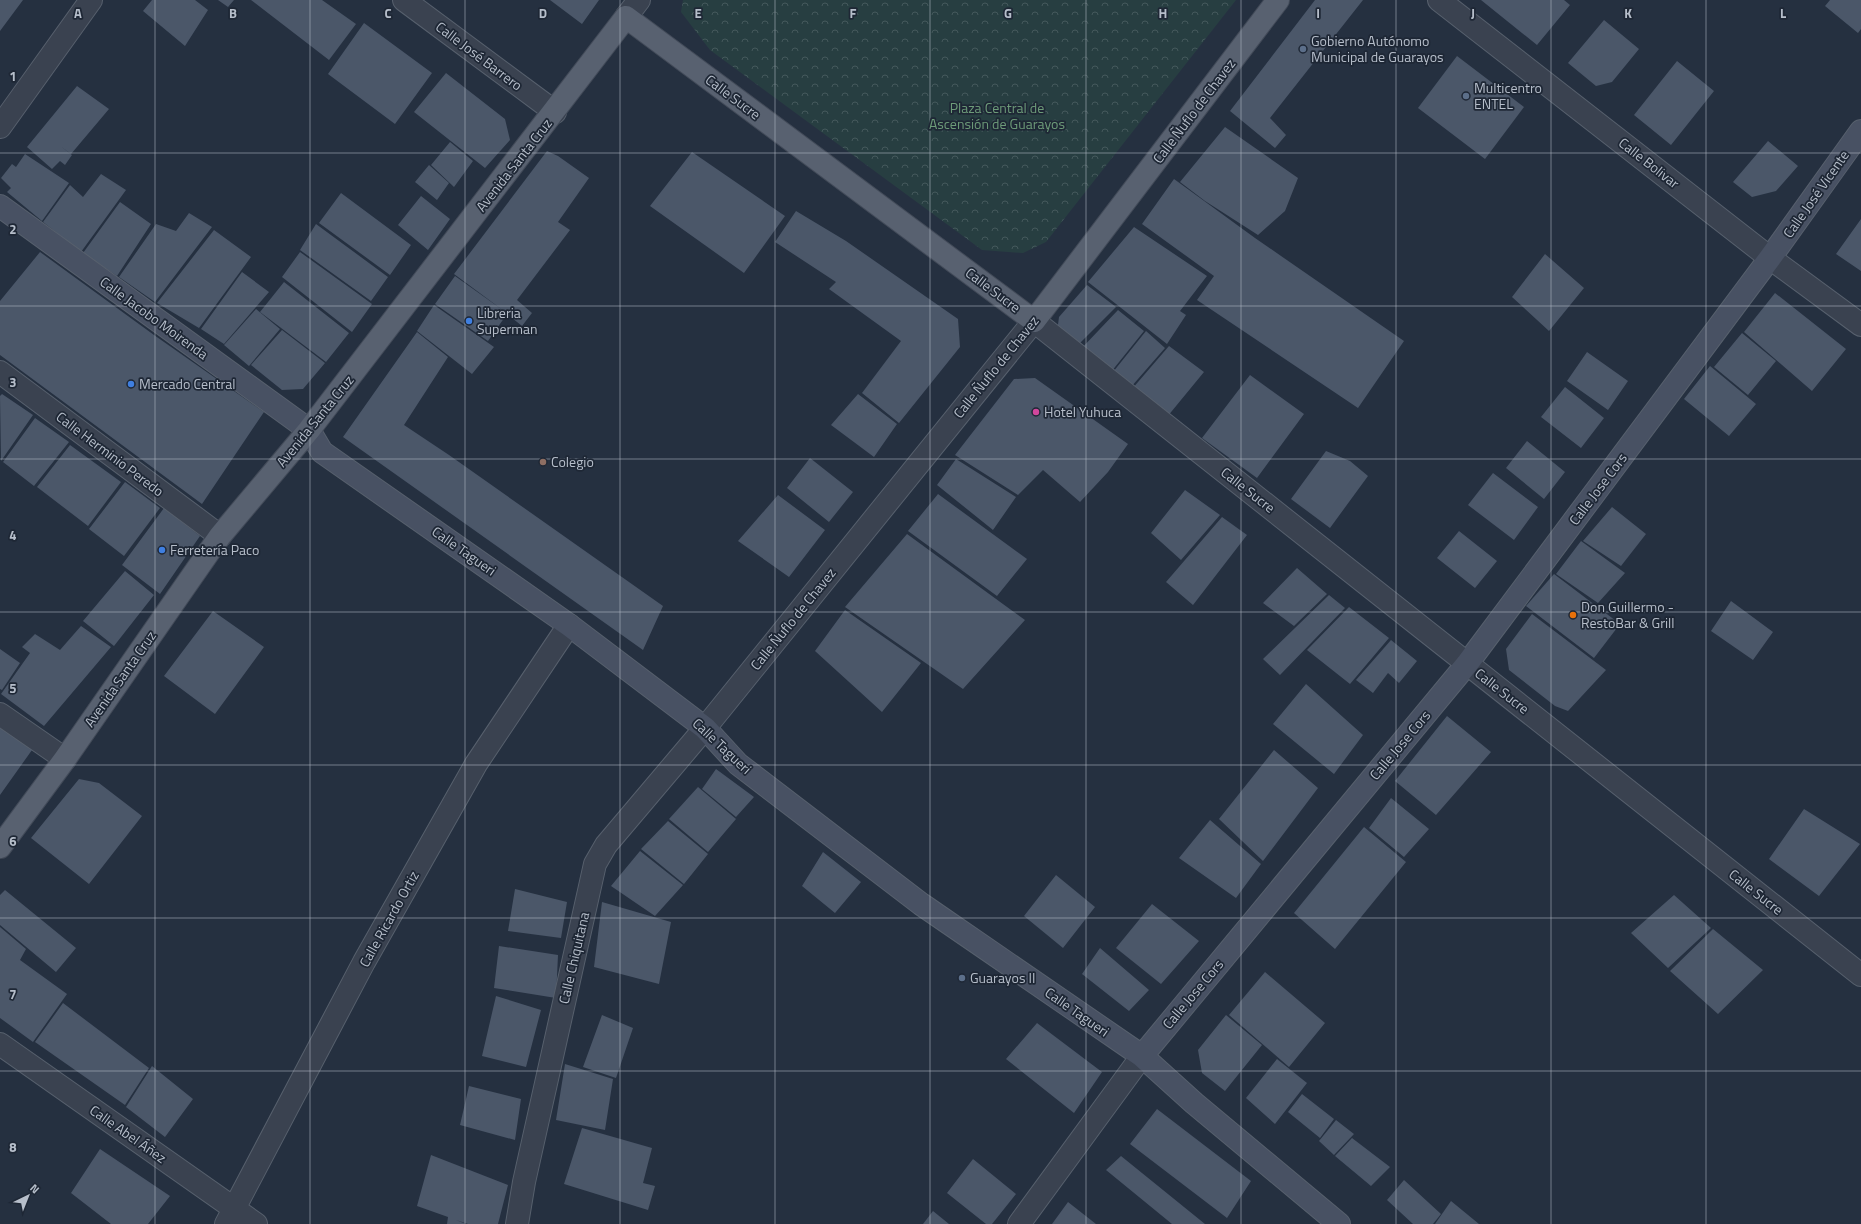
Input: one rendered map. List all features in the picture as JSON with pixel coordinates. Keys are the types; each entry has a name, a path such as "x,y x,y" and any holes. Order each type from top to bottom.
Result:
{"main road":[{"name":"Calle Ñuflo de Chavez","path":"1034,320 1278,0"},
{"name":"Avenida Santa Cruz","path":"0,847 65,758 220,536 309,430 555,112 626,17"},
{"name":"Calle Sucre","path":"626,17 1034,320"},
{"name":"Calle José Vicente","path":"1770,258 1861,131"},
{"name":"Calle Jacobo Moirenda","path":"0,206 309,430"},
{"name":"Calle Jose Cors","path":"1142,1056 1467,664 1770,258"},
{"name":"Calle Tagueri","path":"309,430 322,452 570,625 705,728 738,764 915,899 1142,1056 1194,1102 1339,1224"}],"street":[{"path":"0,127 91,0"},
{"name":"Calle José Barrero","path":"404,0 555,112"},
{"name":"Avenida Santa Cruz","path":"626,17 639,0"},
{"name":"Calle Bolivar","path":"1439,0 1770,258 1861,325"},
{"name":"Calle Sucre","path":"1034,320 1861,975"},
{"name":"Calle Ñuflo de Chavez","path":"705,728 1034,320"},
{"name":"Calle Herminio Peredo","path":"0,372 220,536"},
{"name":"Calle Ricardo Ortiz","path":"231,1217 364,962 476,764 570,625"},
{"path":"0,714 65,758"},
{"name":"Calle Chiquitana","path":"517,1224 524,1182 595,864 606,845 705,728"},
{"name":"Calle Abel Áñez","path":"0,1044 231,1217 256,1224"},
{"name":"Calle Jose Cors","path":"1019,1224 1142,1056"}],"green space":[{"name":"Plaza Central de Ascensión de Guarayos","path":"683,0 1236,0 1046,242 1023,253 982,250 710,50 681,12"}],"building":[{"path":"0,0 23,0 0,31"},
{"path":"152,0 195,0 208,10 185,46 143,11"},
{"path":"218,0 234,0 228,7"},
{"path":"251,0 322,0 356,24 329,60"},
{"path":"550,0 599,0 582,24"},
{"path":"1315,0 1363,0 1270,118 1286,135 1275,148 1230,111"},
{"path":"1481,0 1564,0 1570,5 1537,45"},
{"path":"1830,0 1861,0 1861,29 1858,33 1825,6"},
{"path":"1604,20 1639,49 1612,82 1596,86 1568,63"},
{"path":"364,23 432,73 395,124 328,74"},
{"path":"1457,56 1524,107 1485,159 1418,108"},
{"path":"1677,61 1714,91 1671,145 1634,115"},
{"path":"446,73 505,119 510,140 485,168 414,112"},
{"path":"77,86 109,109 71,154 59,145 72,155 65,165 60,161 52,169 27,147"},
{"path":"1225,127 1298,178 1285,211 1258,235 1205,201 1180,182"},
{"path":"1768,141 1798,166 1776,191 1752,197 1733,182"},
{"path":"450,142 473,161 454,187 431,165"},
{"path":"547,151 558,156 589,178 558,222 570,230 517,300 532,313 522,326 507,314 488,341 435,304 455,276 504,311 454,274"},
{"path":"692,152 785,216 744,273 650,206"},
{"path":"25,154 69,183 42,221 7,192 11,188 1,178 12,164 16,167"},
{"path":"429,165 449,183 437,200 415,182"},
{"path":"101,174 126,190 81,252 43,222 70,185 83,197"},
{"path":"1174,179 1255,238 1404,341 1358,408 1197,300 1214,276 1142,224"},
{"path":"341,193 411,245 390,275 319,223"},
{"path":"421,196 450,219 428,250 398,225"},
{"path":"120,202 151,224 117,276 83,253"},
{"path":"796,211 846,241 958,319 960,347 899,423 862,393 901,341 829,289 836,282 775,242"},
{"path":"189,213 212,227 155,302 119,277 156,224 176,231"},
{"path":"1861,219 1861,271 1836,254"},
{"path":"316,224 388,277 371,301 300,250"},
{"path":"1134,227 1207,276 1180,311 1186,315 1167,344 1088,282"},
{"path":"214,230 251,257 199,328 157,303"},
{"name":"Mercado Central","path":"40,252 154,335 264,412 202,504 0,355 0,301"},
{"path":"300,252 372,304 352,332 282,277"},
{"path":"1545,254 1584,288 1549,331 1512,297"},
{"path":"242,272 269,292 224,344 201,329"},
{"path":"284,282 349,333 326,362 260,312"},
{"path":"1087,285 1116,307 1075,348 1057,332 1059,317"},
{"path":"1775,293 1846,349 1812,391 1744,332"},
{"path":"434,305 494,347 472,374 417,331"},
{"path":"256,309 280,329 249,366 224,345"},
{"path":"1118,310 1144,331 1111,372 1080,350"},
{"path":"282,330 325,363 303,389 282,390 251,365"},
{"path":"1146,331 1165,348 1131,387 1113,372"},
{"path":"417,332 448,357 404,425 663,606 643,650 343,437"},
{"path":"1742,333 1776,361 1748,395 1714,367"},
{"path":"1169,346 1204,372 1167,417 1132,389"},
{"path":"1587,352 1628,381 1608,410 1567,381"},
{"path":"1710,366 1756,404 1729,436 1684,399"},
{"path":"1250,375 1304,414 1257,478 1202,438"},
{"name":"Hotel Yuhuca","path":"1035,378 1128,444 1108,472 1080,502 1043,470 1018,495 955,455 1014,379"},
{"path":"1565,387 1604,418 1581,448 1541,417"},
{"path":"2,394 33,415 1,461 0,396"},
{"path":"858,394 897,424 874,457 831,425"},
{"path":"35,418 69,442 34,486 3,462"},
{"path":"1527,441 1565,472 1544,499 1506,468"},
{"path":"70,445 121,482 88,526 37,487"},
{"path":"1326,451 1350,461 1368,476 1330,528 1291,499"},
{"path":"810,458 853,492 829,522 787,488"},
{"path":"956,459 1016,497 993,530 937,485"},
{"path":"1493,473 1538,507 1514,540 1468,505"},
{"path":"125,482 160,508 124,556 89,529"},
{"path":"1185,490 1220,515 1181,560 1151,533"},
{"path":"938,494 1027,559 997,596 908,531"},
{"path":"778,495 825,530 789,577 738,541"},
{"path":"1612,507 1646,534 1621,566 1583,541"},
{"name":"Ferretería Paco","path":"164,508 200,536 160,594 122,565"},
{"path":"1222,517 1247,535 1193,605 1166,582"},
{"path":"1459,531 1497,561 1475,588 1437,558"},
{"path":"907,534 1025,620 963,689 845,607"},
{"path":"1581,541 1625,573 1598,603 1556,574"},
{"path":"1297,568 1327,594 1294,626 1263,603"},
{"path":"125,571 154,595 114,646 83,621"},
{"name":"Don Guillermo - RestoBar & Grill","path":"1554,574 1620,624 1594,658 1526,606"},
{"path":"1329,595 1345,608 1280,675 1263,659"},
{"path":"1731,601 1773,632 1753,660 1711,631"},
{"path":"1349,607 1389,638 1350,684 1307,650"},
{"path":"845,610 921,663 882,712 815,651"},
{"path":"213,611 264,647 215,714 164,676"},
{"path":"1532,614 1606,670 1568,711 1555,706 1509,670 1506,649"},
{"path":"81,626 111,647 44,726 1,694 30,653 22,647 35,634 60,650"},
{"path":"1391,640 1417,661 1399,683 1388,673 1373,693 1356,680"},
{"path":"0,649 20,663 2,690 0,689"},
{"path":"1306,684 1363,735 1334,774 1273,724"},
{"path":"1447,716 1491,752 1436,815 1395,781"},
{"path":"0,724 32,750 0,795"},
{"path":"1274,750 1318,788 1263,861 1219,819"},
{"path":"716,769 754,797 736,817 702,789"},
{"path":"79,779 99,783 142,816 89,884 31,838"},
{"path":"698,787 736,819 708,852 669,819"},
{"path":"1391,798 1429,829 1404,857 1369,828"},
{"path":"1804,809 1860,844 1819,896 1769,859"},
{"path":"1210,820 1261,864 1236,898 1179,858"},
{"path":"668,821 708,854 684,884 641,849"},
{"path":"1364,827 1406,862 1335,949 1294,913"},
{"path":"640,851 683,885 655,916 611,886"},
{"path":"823,852 861,882 835,913 802,886"},
{"path":"1056,875 1095,907 1063,948 1024,916"},
{"path":"515,889 567,902 561,938 508,931"},
{"path":"5,890 76,948 56,972 0,925 0,895"},
{"path":"1674,895 1711,928 1668,968 1631,933"},
{"path":"602,902 671,922 659,984 594,967"},
{"path":"1152,904 1199,941 1161,984 1116,948"},
{"path":"0,927 26,949 20,960 67,994 33,1042 0,1018"},
{"path":"1713,929 1763,970 1718,1014 1670,971"},
{"path":"499,946 558,955 556,998 494,988"},
{"path":"1100,948 1149,990 1129,1011 1082,974"},
{"path":"1265,972 1325,1023 1289,1067 1229,1015"},
{"path":"496,996 541,1010 526,1067 482,1056"},
{"path":"63,1003 149,1068 125,1105 35,1042"},
{"path":"602,1015 633,1028 616,1078 583,1067"},
{"path":"1226,1015 1262,1045 1225,1091 1202,1073 1198,1050"},
{"path":"1037,1023 1102,1072 1074,1113 1006,1059"},
{"path":"1277,1059 1307,1083 1275,1124 1246,1098"},
{"path":"565,1064 613,1079 605,1130 556,1120"},
{"path":"152,1066 193,1099 165,1137 126,1107"},
{"path":"469,1086 521,1099 515,1140 460,1125"},
{"path":"1302,1094 1334,1119 1320,1138 1288,1112"},
{"path":"1157,1109 1251,1181 1227,1218 1130,1144"},
{"path":"1336,1120 1354,1134 1334,1155 1319,1141"},
{"path":"582,1128 652,1148 643,1183 655,1186 648,1210 564,1184"},
{"path":"1352,1138 1390,1167 1371,1186 1335,1156"},
{"path":"100,1149 170,1196 148,1224 111,1224 71,1193"},
{"path":"431,1155 508,1185 498,1224 468,1224 456,1220 466,1224 447,1224 448,1217 417,1206"},
{"path":"1121,1156 1205,1224 1172,1224 1106,1170"},
{"path":"973,1159 1016,1194 992,1224 986,1224 947,1193"},
{"path":"1404,1180 1441,1214 1433,1224 1413,1224 1387,1200"},
{"path":"1451,1201 1479,1224 1435,1224"},
{"path":"1068,1202 1096,1224 1052,1224"},
{"path":"933,1211 949,1224 923,1224"}],"place":[{"name":"Gobierno Autónomo Municipal de Guarayos","path":"1303,49"},
{"name":"Multicentro ENTEL","path":"1466,96"},
{"name":"Libreria Superman","path":"469,321"},
{"name":"Mercado Central","path":"131,384"},
{"name":"Hotel Yuhuca","path":"1036,412"},
{"name":"Colegio","path":"543,462"},
{"name":"Ferretería Paco","path":"162,550"},
{"name":"Don Guillermo - RestoBar & Grill","path":"1573,615"},
{"name":"Guarayos II","path":"962,978"}]}
